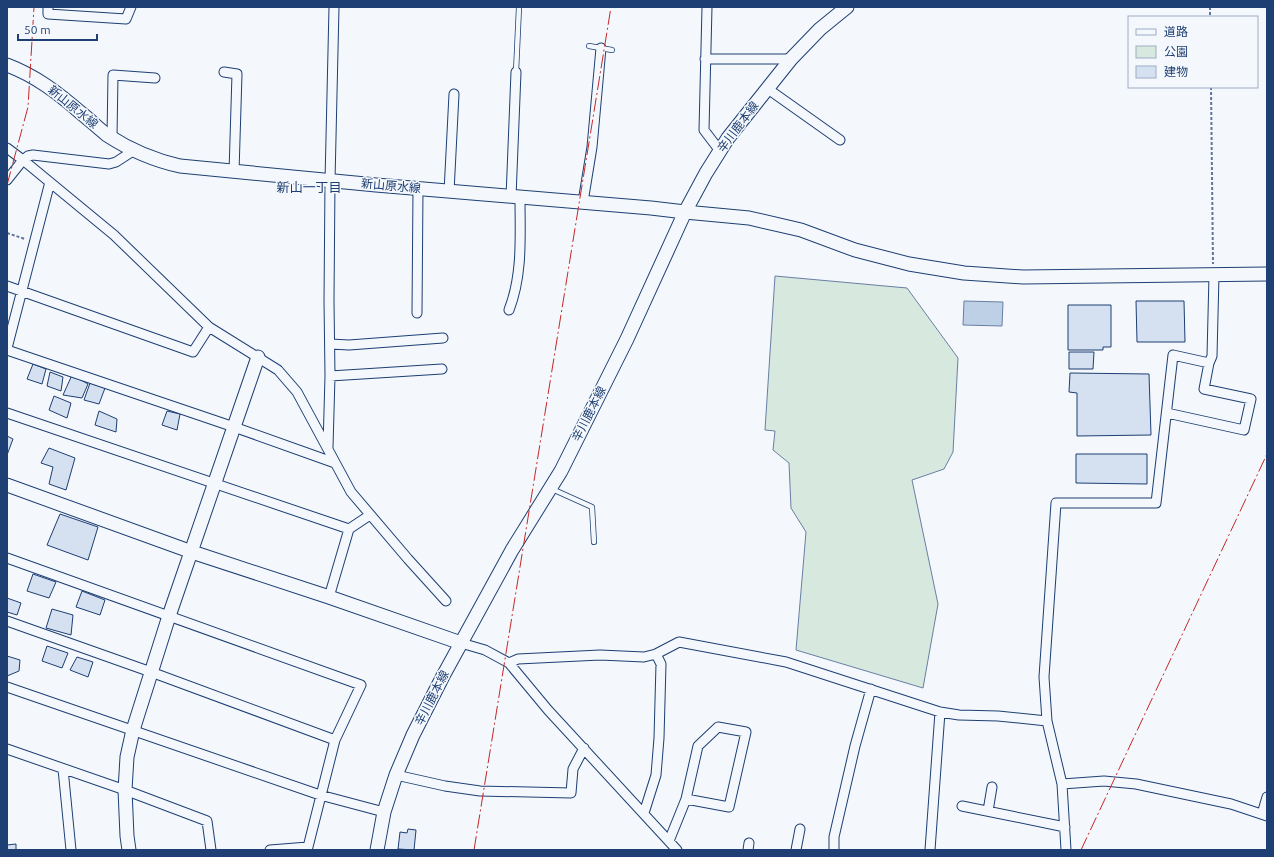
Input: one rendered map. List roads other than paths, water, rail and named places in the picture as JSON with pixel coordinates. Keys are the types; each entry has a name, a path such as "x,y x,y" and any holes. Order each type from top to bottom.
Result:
{"main road":[{"name":"辛川鹿本線","path":"376,850 384,812 396,775 413,735 443,676 512,550 551,488 564,464 623,346 686,212 720,151 728,138 791,59 820,29 847,7"},
{"name":"新山原水線","path":"7,65 23,71 50,87 112,138 133,151 159,161 180,166 449,192 583,202 749,218 801,230 855,250 909,264 964,273 1023,277 1267,274"},
{"path":"129,850 125,790 127,757 132,730 169,616 258,357"},
{"path":"7,485 192,552 461,643"}],"street":[{"path":"48,7 48,14 126,19 130,7"},
{"path":"328,448 330,376 330,181 334,7"},
{"path":"707,7 704,130 720,151"},
{"path":"583,202 592,147 601,48"},
{"path":"706,59 791,59"},
{"path":"224,72 238,74 234,172"},
{"path":"509,310 514,296 519,268 516,197 516,72"},
{"path":"112,138 113,75 155,78"},
{"path":"768,89 840,140"},
{"path":"449,192 454,94"},
{"path":"7,148 114,235 208,327 278,370 297,392 351,492 446,601"},
{"path":"7,180 28,156 33,155 109,164 116,162 133,151"},
{"path":"50,182 7,349 335,463"},
{"path":"417,313 418,189"},
{"path":"1167,413 1244,430 1251,399 1204,389 1212,356 1214,275"},
{"path":"7,286 194,352 208,327"},
{"path":"330,344 350,345 443,338"},
{"path":"1066,850 1062,784 1047,721 1044,676 1056,503 1156,502 1173,355 1210,363"},
{"path":"330,376 442,369"},
{"path":"7,413 349,529"},
{"path":"328,597 349,529 370,515"},
{"path":"7,558 361,685 335,740 308,847 270,850"},
{"path":"7,621 335,740"},
{"path":"509,663 518,659 600,655 644,657 656,654 679,642 786,662 940,712 959,715 998,716 1047,721"},
{"path":"461,643 485,650 509,663 548,710 677,850"},
{"path":"644,813 656,775 659,738 661,664 656,654"},
{"path":"7,687 320,795 384,812"},
{"path":"834,850 834,837 855,746 871,689"},
{"path":"930,850 940,712"},
{"path":"670,842 686,799 698,746 718,728 746,732 730,807 686,799"},
{"path":"396,775 445,786 480,791 571,793 573,769 584,748"},
{"path":"7,749 125,790 207,821 211,850"},
{"path":"63,769 71,850"},
{"path":"1062,784 1104,781 1136,784 1231,804 1264,815 1267,797"},
{"path":"988,811 992,788"},
{"path":"962,806 1065,827"},
{"path":"796,850 800,829"}],"lane":[{"path":"516,72 518,7"},
{"path":"589,46 612,50"},
{"path":"551,488 592,507 594,542"}],"water":[{"path":"964,301 1003,302 1002,326 963,325"}],"district":[{"name":"新山一丁目","path":"309,187"}]}
